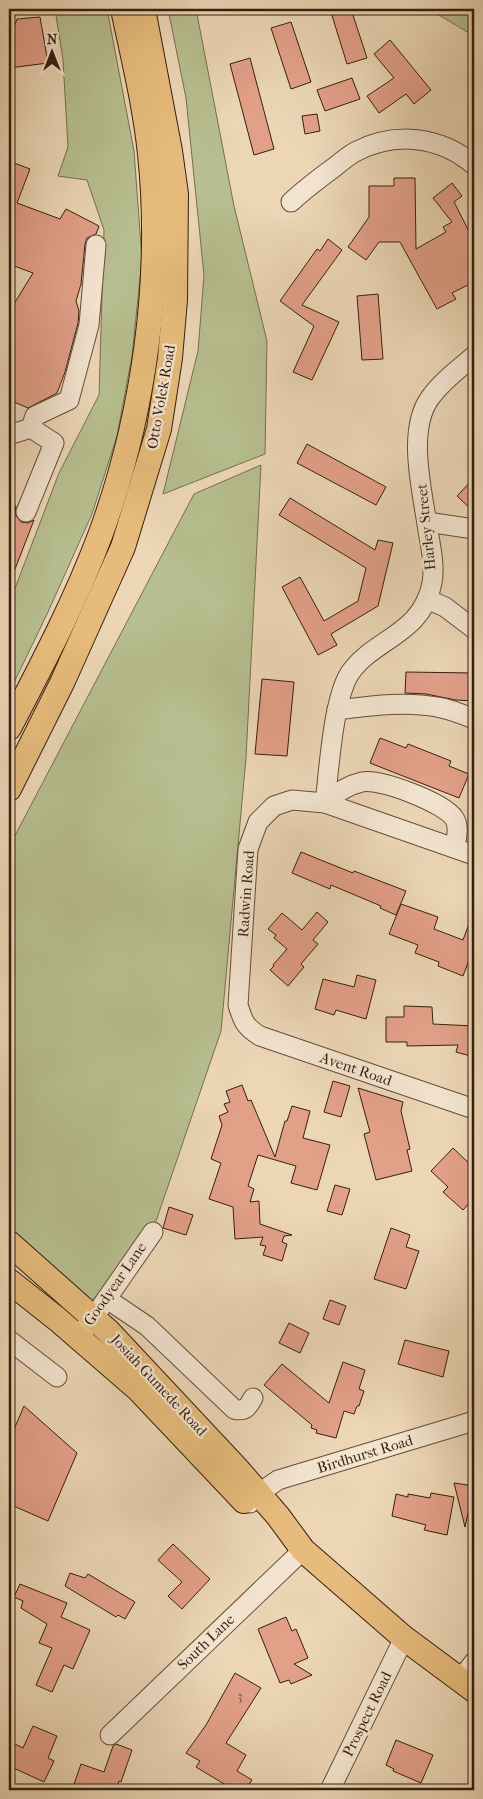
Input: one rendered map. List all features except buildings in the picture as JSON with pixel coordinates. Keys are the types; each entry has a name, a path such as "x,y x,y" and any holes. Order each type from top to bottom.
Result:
{"main road":[{"name":"Otto Volek Road","path":"9,728 75,594 100,533 121,470 136,411 151,295 153,227 150,154 124,9"},
{"name":"Otto Volek Road","path":"9,789 62,683 122,547 159,429 170,358 175,300 176,194 170,151 143,9"},
{"name":"Josiah Gumede Road","path":"9,1243 100,1308 207,1436 253,1499"},
{"name":"Josiah Gumede Road","path":"9,1281 139,1390 253,1499 278,1516 299,1545 404,1638 470,1677"}],"street":[{"path":"291,202 355,152 389,139 410,138 443,145 474,165"},
{"path":"18,431 35,416 69,400 89,324 96,245"},
{"name":"Harley Street","path":"324,803 337,710 343,687 350,674 362,660 410,624 421,610 427,598 432,583 433,564 418,455 418,432 421,415 429,399 442,382 474,356"},
{"path":"18,431 54,443 26,512"},
{"path":"427,522 474,529"},
{"path":"427,598 445,607 474,628"},
{"path":"337,710 394,704 424,705 438,707 474,719"},
{"path":"324,803 336,793 362,782 376,782 393,786 415,794 444,809 453,816 457,824 455,848"},
{"name":"Radwin Road","path":"243,1020 238,1005 248,849 258,822 274,806 292,800 324,803 474,855"},
{"name":"Avent Road","path":"243,1020 249,1030 260,1036 474,1109"},
{"name":"Goodyear Lane","path":"78,1337 153,1232"},
{"path":"100,1308 146,1326 234,1409 241,1411 246,1409 253,1398"},
{"path":"9,1340 57,1378"},
{"name":"Birdhurst Road","path":"253,1499 278,1480 474,1421"},
{"name":"South Lane","path":"110,1735 299,1545"},
{"name":"Prospect Road","path":"330,1790 404,1638"}],"green space":[{"path":"55,9 107,9 134,151 142,259 132,356 117,436 92,514 9,693 9,604 59,473 99,395 104,230 87,180 58,176 68,147 63,60"},
{"path":"168,9 196,9 234,206 267,341 265,454 163,494 198,351 204,275 186,98"},
{"path":"429,9 474,9 474,36"},
{"path":"261,465 246,758 221,1031 155,1224 88,1306 9,1236 9,847 194,494"}]}
